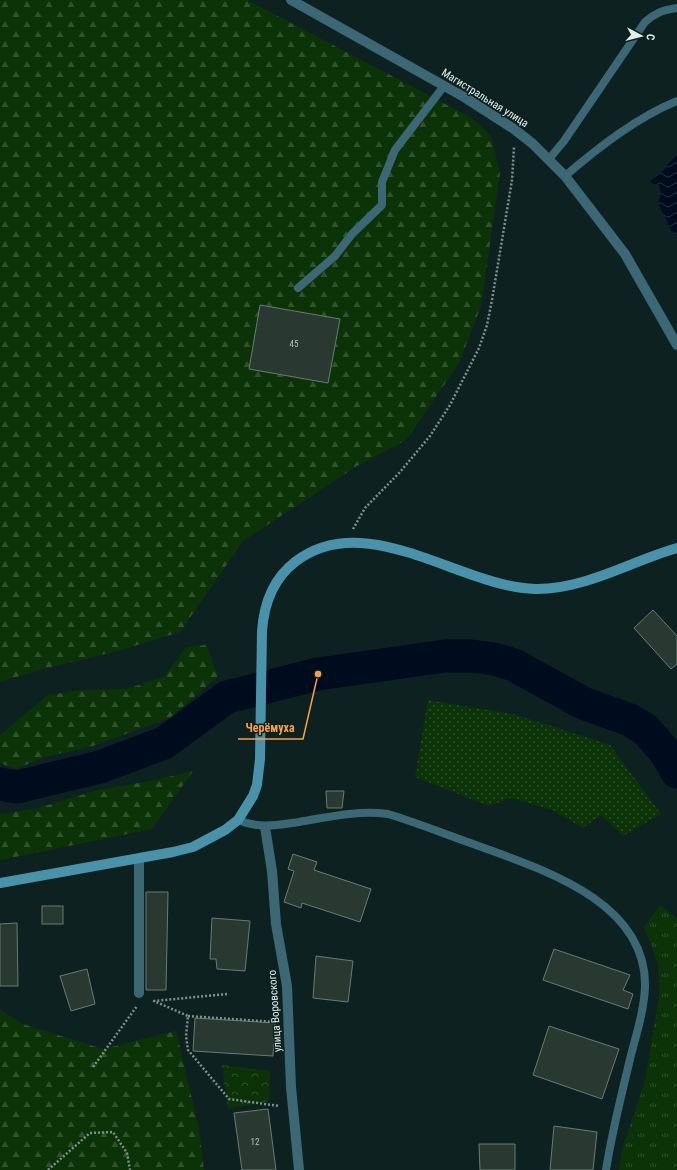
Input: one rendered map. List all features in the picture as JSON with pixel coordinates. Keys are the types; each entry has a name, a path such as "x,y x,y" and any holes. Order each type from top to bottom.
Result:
{"main road":[{"path":"0,883 139,859 192,847 226,830 238,820 253,796 257,785 260,759 262,631 264,611 276,582 287,568 314,550 330,545 362,544 400,550 503,585 534,589 548,589 579,582 677,548"}],"street":[{"name":"Магистральная улица","path":"291,0 444,86 514,129 549,159 565,176 625,254 677,345"},
{"name":"улица Воровского","path":"265,827 272,871 276,924 287,986 293,1108 299,1170"},
{"path":"139,859 139,993"}],"lane":[{"path":"549,159 564,141 645,22 654,14 664,10 677,8"},
{"path":"298,288 335,256 352,234 382,205 382,182 395,150 444,86"},
{"path":"565,176 599,147 658,109 677,100"},
{"path":"238,820 248,825 265,827 365,812 400,818 548,872 588,894 620,921 636,943 640,955 644,970 644,999 612,1135 606,1170"}],"path":[{"path":"346,544 365,508 400,472 430,436 450,405 479,348 487,325 492,300 512,180 514,129"},
{"path":"148,1003 154,1001 227,994"},
{"path":"154,1001 188,1016 290,1023"},
{"path":"93,1067 138,1005 142,1004"},
{"path":"188,1016 186,1036 188,1050 229,1099 293,1108"},
{"path":"48,1170 90,1133 113,1132 127,1153 130,1170"}],"green space":[{"path":"0,0 247,0 472,118 491,136 500,173 481,306 459,363 406,440 357,466 243,541 180,632 118,651 43,669 0,682"},
{"path":"206,645 218,676 170,718 93,746 44,757 16,769 0,763 0,735 48,695 85,690 127,689 165,676 186,647"},
{"path":"428,700 513,714 610,745 661,814 623,836 601,815 583,828 553,810 510,798 489,806 415,777"},
{"path":"193,771 152,829 0,860 0,814 35,809 98,790 156,780"},
{"path":"659,906 677,919 677,1170 619,1170 622,1150 645,1081 660,991 658,963 644,927"},
{"path":"0,1010 23,1024 103,1049 176,1031 199,1129 204,1170 0,1170"},
{"path":"222,1065 270,1071 269,1101 228,1109"}],"water":[{"path":"677,155 677,235 671,230 658,203 661,195 659,185 651,183 651,180 662,172"}],"building":[{"path":"260,305 340,319 328,383 249,369"},
{"path":"653,610 677,636 677,664 671,669 634,628"},
{"path":"326,791 344,791 342,808 327,808"},
{"path":"293,854 317,862 314,870 371,889 360,922 302,903 301,908 284,902 294,871 288,869"},
{"path":"146,892 168,892 166,990 146,990"},
{"path":"42,906 63,906 63,924 42,924"},
{"path":"212,918 250,921 245,971 217,969 216,959 210,959"},
{"path":"17,923 18,986 0,986 0,924"},
{"path":"554,949 630,975 623,990 633,994 628,1009 543,980"},
{"path":"316,956 353,961 348,1002 313,998"},
{"path":"87,969 95,1004 71,1011 60,976"},
{"path":"195,1018 275,1023 273,1056 193,1051"},
{"path":"549,1026 619,1049 602,1099 533,1075"},
{"path":"268,1109 276,1170 242,1170 234,1113"},
{"path":"554,1126 597,1132 593,1170 550,1170"},
{"path":"479,1144 515,1144 515,1170 480,1170"}],"waterway":[{"path":"0,784 17,787 100,767 164,743 227,697 318,674 445,656 472,656 494,659 514,665 583,703 630,720 646,730 666,753 677,772"}],"place":[{"name":"Черёмуха","path":"318,674"}]}
